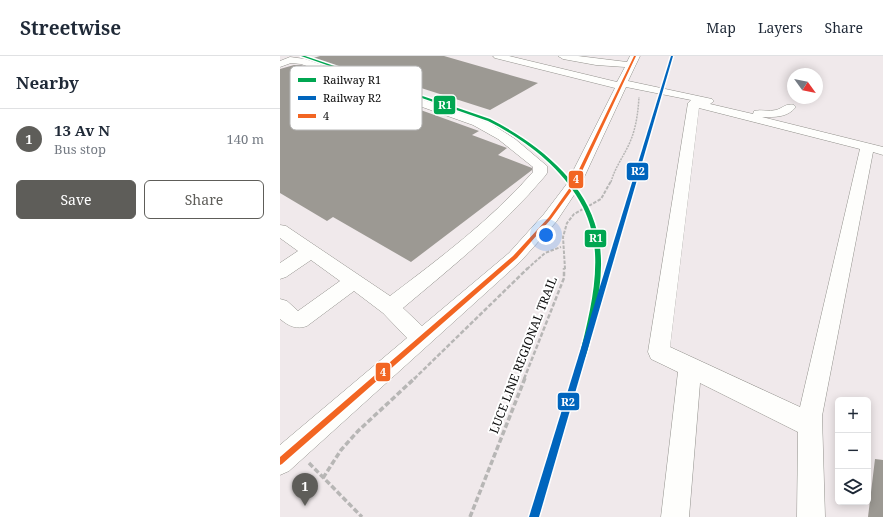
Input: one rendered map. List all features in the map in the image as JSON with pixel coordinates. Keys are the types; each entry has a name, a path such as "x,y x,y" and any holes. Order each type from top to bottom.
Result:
{"street":[{"path":"498,56 764,114 778,114 790,107"},
{"path":"280,462 515,257 550,218 574,186 627,85 632,61 596,62 563,56"},
{"path":"280,64 290,60 302,61 316,66"},
{"path":"390,307 468,245 522,195 540,173 540,166 513,142 491,127 422,103"},
{"path":"810,425 659,352 694,103 875,149 810,416 811,517"},
{"path":"283,235 354,281 390,307 421,339"},
{"path":"280,272 310,252"},
{"path":"280,307 294,319 300,320 354,281"},
{"path":"675,517 690,367"}],"path":[{"name":"LUCE LINE REGIONAL TRAIL","path":"470,517 564,278 565,269 562,247 565,229 572,216 582,208 597,202 605,196 615,169 630,142 636,124 639,104 627,85"},
{"path":"362,517 323,478 341,450 358,431 398,395 537,259 545,253 562,247"}],"shaded area":[{"path":"280,56 883,56 883,517 280,517"}],"building":[{"path":"320,56 444,56 538,83 490,110 422,88 422,66 330,66 310,59"},
{"path":"301,65 304,66 290,66"},
{"path":"290,66 290,130 422,130 422,111 479,131 472,135 507,148 498,155 532,168 532,170 411,262 333,217 327,221 280,193 280,69"},
{"path":"875,459 883,460 883,517 868,517 869,505 871,505"}],"rail line":[{"name":"R1","path":"302,56 331,66"},
{"name":"R2","path":"534,517 672,56"},
{"name":"R1","path":"422,97 489,120 522,139 552,163 572,185 586,207 594,230 598,254 594,304 582,358"}],"transit line":[{"name":"4","path":"280,462 515,257 550,218 573,186 635,56"}],"place":[{"name":"13 Av N","path":"305,506"}]}
